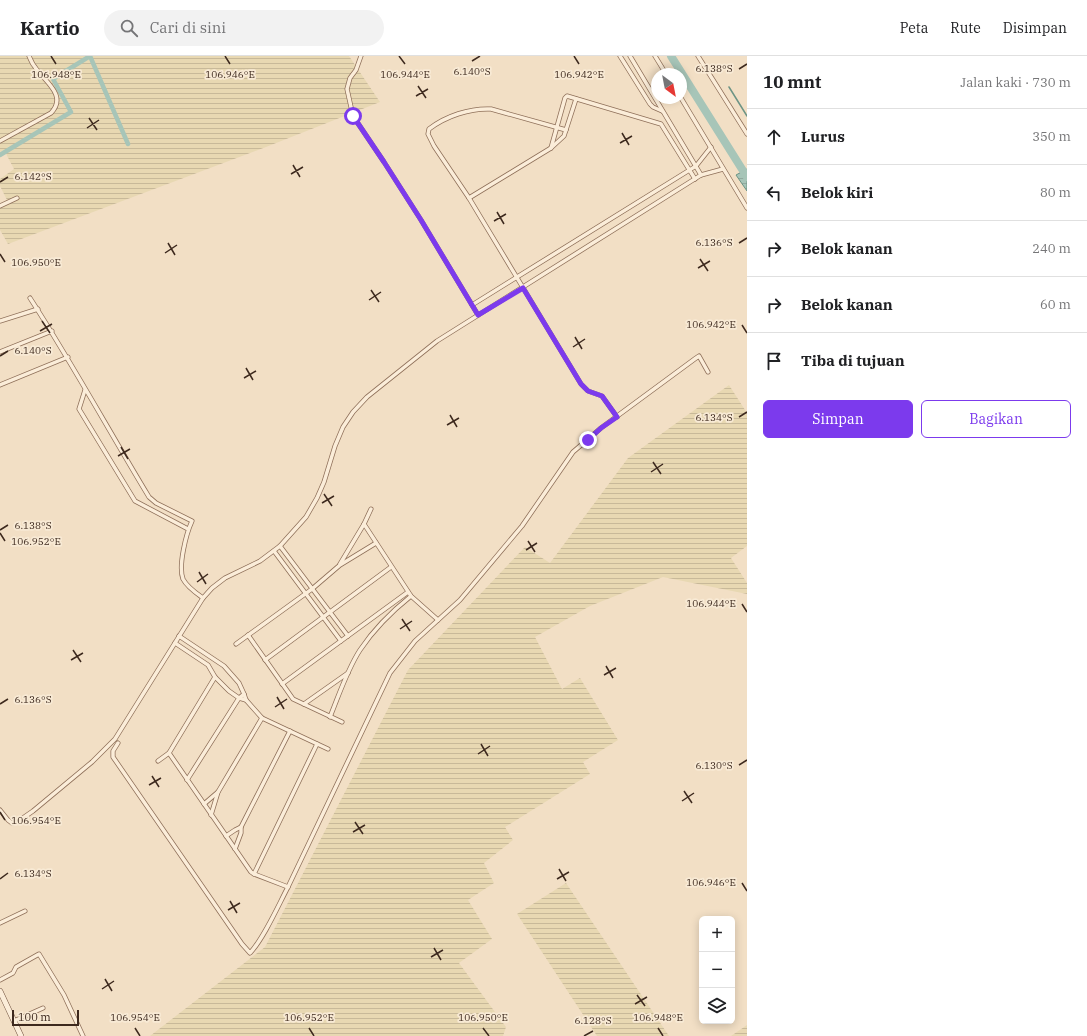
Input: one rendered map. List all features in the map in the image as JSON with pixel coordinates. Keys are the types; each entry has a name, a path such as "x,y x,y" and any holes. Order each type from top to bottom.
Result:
{"street":[{"path":"1,141 51,113 56,107 56,95 46,80 35,68 28,56"},
{"path":"360,56 356,70 350,78 347,89 353,116 421,220 479,315"},
{"path":"620,56 650,104 653,107 663,111"},
{"path":"630,56 701,175"},
{"path":"655,56 662,68"},
{"path":"698,56 747,134"},
{"path":"551,148 566,97 661,124 695,179"},
{"path":"469,198 551,148 562,139 576,100"},
{"path":"685,104 747,208"},
{"path":"566,130 491,109 479,108 444,120 429,129 428,134 434,146 469,198 581,384 588,391 602,396 617,417"},
{"path":"473,305 690,170 696,166 711,147"},
{"path":"0,810 12,823 17,822 33,811 92,762 115,739 203,598 212,588 225,578 260,561 274,551 306,517 324,482 335,446 344,427 353,412 367,397 437,341 701,175 723,170"},
{"path":"0,206 17,198"},
{"path":"30,298 68,357 85,390 148,497 156,503 192,521 188,529 181,569 184,580 203,598"},
{"path":"0,322 38,309"},
{"path":"0,352 52,331"},
{"path":"118,743 113,751 113,757 246,950 250,953 255,948 288,887 390,673 415,641 460,600 522,526 578,447 680,368 699,356 708,372"},
{"path":"0,385 68,357"},
{"path":"85,390 79,408 135,501 188,529"},
{"path":"144,506 148,497"},
{"path":"340,565 371,509"},
{"path":"364,524 411,596 438,620"},
{"path":"236,644 306,594 340,565 376,543"},
{"path":"280,546 348,636"},
{"path":"274,551 341,641"},
{"path":"265,660 391,567"},
{"path":"282,684 408,592"},
{"path":"330,717 359,650 383,620 411,596"},
{"path":"248,635 293,699 342,722"},
{"path":"179,636 213,657 224,666 233,675 246,700 262,718 328,749"},
{"path":"175,643 208,665 215,677 229,691 239,698 246,700"},
{"path":"208,665 213,657"},
{"path":"304,704 349,672"},
{"path":"158,761 169,753 215,677"},
{"path":"188,780 239,698 244,694"},
{"path":"211,815 218,792 262,718"},
{"path":"235,849 241,833 241,827 290,731"},
{"path":"254,874 317,744"},
{"path":"169,753 251,872 288,887"},
{"path":"204,804 218,792"},
{"path":"226,836 241,827"},
{"path":"0,923 24,911"},
{"path":"0,980 13,973 16,967 38,953 67,1002 83,1036"},
{"path":"0,991 21,1036"},
{"path":"14,1021 43,1008"}],"shaded area":[{"path":"0,56 349,56 380,102 266,147 8,244 0,230 0,206 7,200 0,186 0,179 14,169 4,150 0,152"},
{"path":"747,169 747,191 736,175"},
{"path":"729,385 747,413 747,546 731,558 747,583 747,594 663,577 590,606 535,637 562,689 580,678 618,740 583,762 590,774 505,827 513,840 484,863 494,883 468,900 492,939 459,963 506,1027 503,1036 150,1036 265,947 408,670 525,547 550,563 628,458"},
{"path":"566,883 669,1036 597,1036 517,914"},
{"path":"747,1025 747,1036 731,1036"}],"waterway":[{"path":"0,155 71,112 53,79 90,56 128,144"},
{"path":"671,56 747,177"},
{"path":"729,87 747,116"}],"route":[{"path":"353,116 421,220 478,315 523,288 581,384 588,391 600,395 605,399 617,417 601,428 588,440"}]}
